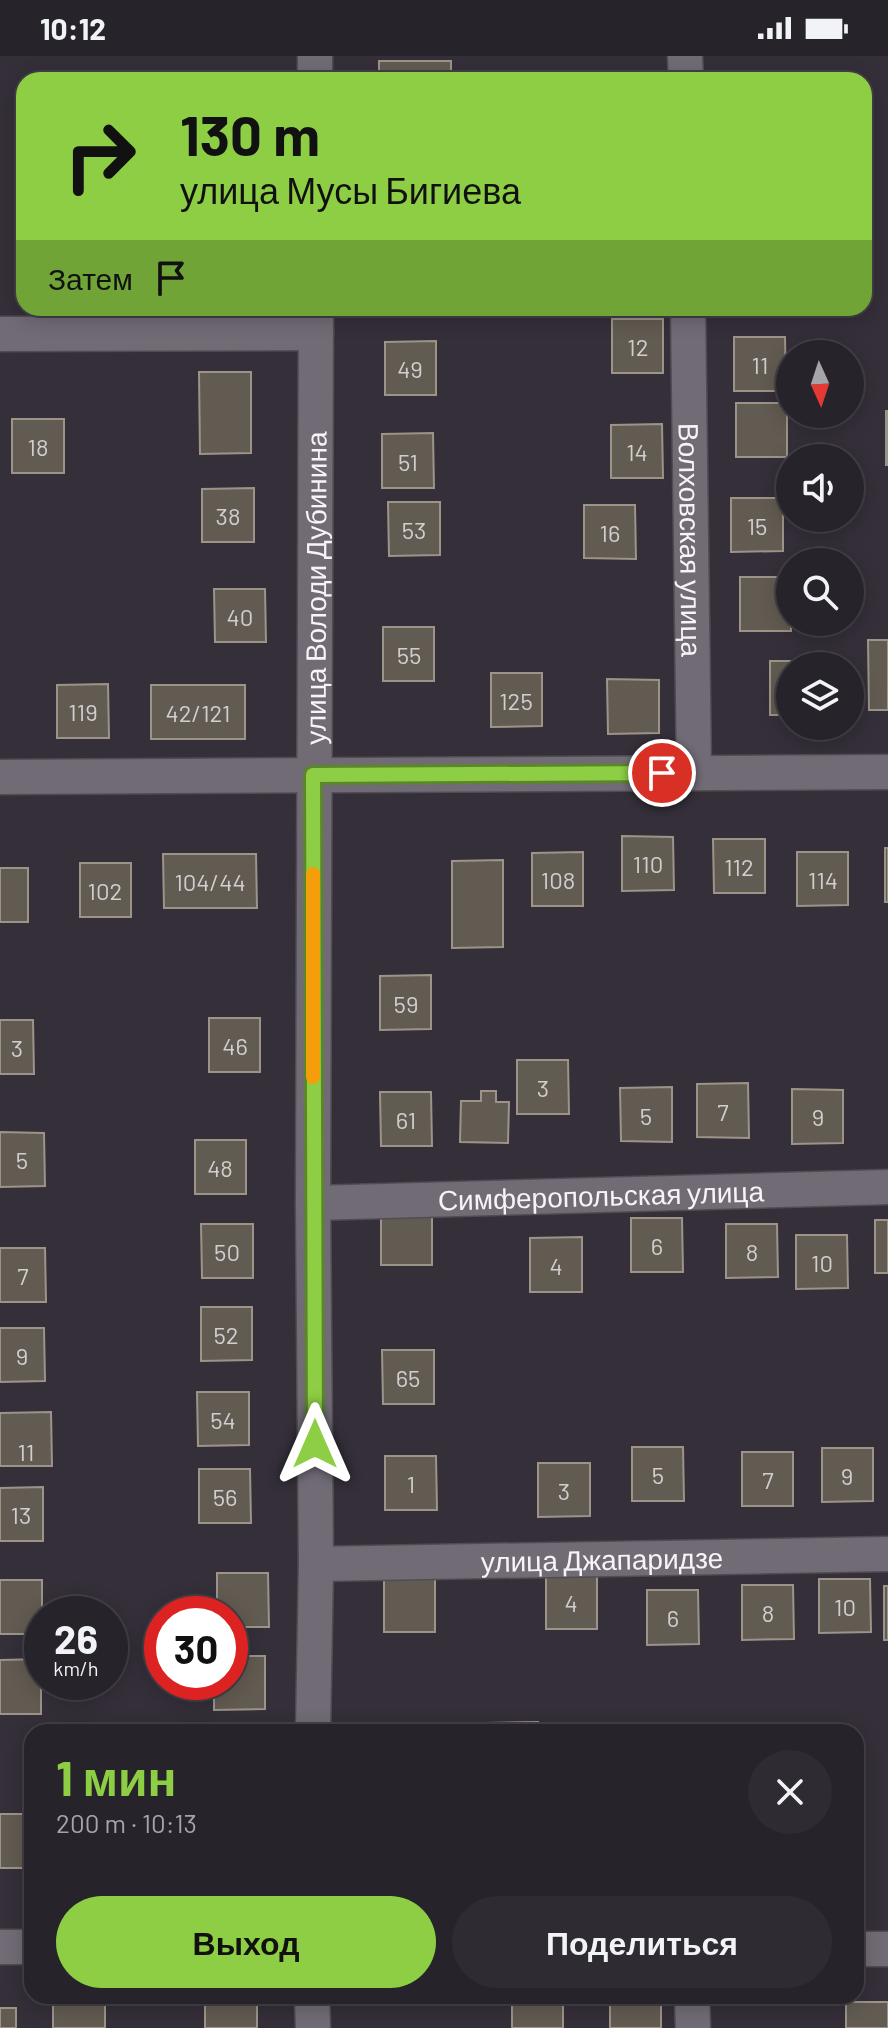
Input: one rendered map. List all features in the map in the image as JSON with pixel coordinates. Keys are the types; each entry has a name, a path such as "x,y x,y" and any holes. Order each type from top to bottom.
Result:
{"street":[{"name":"Волховская улица","path":"688,316 694,773"},
{"path":"0,334 316,321"},
{"name":"улица Володи Дубинина","path":"313,1724 316,1564 313,775 316,321"},
{"path":"0,777 888,772"},
{"name":"Симферопольская улица","path":"313,1203 888,1187"},
{"name":"улица Джапаридзе","path":"316,1564 888,1554"},
{"path":"0,1947 24,1947"},
{"path":"864,1949 888,1949"},
{"path":"312,2004 313,2028"},
{"path":"692,2004 693,2028"}],"building":[{"path":"379,61 451,61 451,72 379,72"},
{"path":"612,319 663,319 663,373 612,373"},
{"path":"734,337 785,337 785,340 776,340 776,391 734,391"},
{"path":"436,341 436,395 385,395 385,342"},
{"path":"199,372 251,372 251,453 200,454"},
{"path":"736,403 776,403 776,428 787,428 787,444 776,444 776,457 736,457"},
{"path":"888,411 888,465 886,465"},
{"path":"12,419 64,419 64,473 12,473"},
{"path":"662,424 663,478 611,478 611,425"},
{"path":"433,433 434,488 382,488 382,434"},
{"path":"254,488 254,542 202,542 202,489"},
{"path":"731,498 776,498 776,532 783,532 783,548 776,548 776,551 731,552"},
{"path":"388,502 440,502 440,555 389,556"},
{"path":"584,505 635,505 636,559 584,558"},
{"path":"740,577 776,577 776,631 740,631"},
{"path":"214,589 265,589 266,642 215,642"},
{"path":"383,627 434,627 434,681 383,681"},
{"path":"868,640 888,640 888,710 869,710"},
{"path":"770,661 776,661 776,715 770,715"},
{"path":"491,673 542,673 542,726 491,727"},
{"path":"607,679 659,680 659,733 608,734"},
{"path":"108,684 109,738 57,738 57,685"},
{"path":"151,685 245,685 245,739 151,739"},
{"path":"622,836 673,837 674,890 622,891"},
{"path":"713,839 765,839 765,893 714,893"},
{"path":"885,848 888,848 888,902 885,902"},
{"path":"583,852 583,906 532,906 532,853"},
{"path":"797,852 848,852 848,905 797,906"},
{"path":"163,854 256,854 257,908 164,908"},
{"path":"503,860 503,947 452,948 452,861"},
{"path":"80,863 131,863 131,917 80,917"},
{"path":"0,868 28,868 28,922 0,922"},
{"path":"431,975 431,1029 380,1030 380,976"},
{"path":"209,1018 260,1018 260,1072 209,1072"},
{"path":"0,1020 33,1020 34,1074 0,1074"},
{"path":"517,1060 568,1060 569,1114 517,1114"},
{"path":"748,1083 749,1138 697,1137 697,1084"},
{"path":"672,1087 672,1142 621,1141 620,1088"},
{"path":"792,1089 843,1090 843,1143 792,1144"},
{"path":"481,1091 496,1091 496,1102 509,1102 508,1143 460,1142 461,1101 481,1101"},
{"path":"380,1092 431,1092 432,1146 381,1146"},
{"path":"0,1132 44,1133 45,1186 0,1187"},
{"path":"195,1140 246,1140 246,1194 195,1194"},
{"path":"381,1211 432,1211 432,1265 381,1265"},
{"path":"631,1218 682,1218 683,1272 631,1272"},
{"path":"875,1220 888,1220 888,1273 875,1273"},
{"path":"201,1224 253,1224 253,1278 202,1278"},
{"path":"726,1224 777,1224 778,1277 726,1278"},
{"path":"796,1235 847,1235 848,1288 796,1289"},
{"path":"582,1237 582,1292 530,1292 530,1238"},
{"path":"0,1248 45,1248 46,1302 0,1302"},
{"path":"201,1307 252,1307 252,1360 201,1361"},
{"path":"0,1328 44,1328 45,1381 0,1382"},
{"path":"382,1350 434,1350 434,1404 383,1404"},
{"path":"197,1392 249,1392 249,1445 198,1446"},
{"path":"51,1412 52,1466 0,1466 0,1413"},
{"path":"632,1447 683,1447 684,1501 632,1501"},
{"path":"822,1448 873,1448 873,1501 822,1502"},
{"path":"742,1452 793,1452 793,1506 742,1506"},
{"path":"385,1456 436,1456 437,1510 385,1510"},
{"path":"538,1463 590,1463 590,1516 538,1517"},
{"path":"199,1469 250,1469 251,1523 199,1523"},
{"path":"43,1487 43,1541 0,1541 0,1488"},
{"path":"217,1573 268,1573 269,1627 248,1627 248,1596 217,1596"},
{"path":"546,1575 597,1575 597,1629 546,1629"},
{"path":"435,1578 435,1632 384,1632 384,1579"},
{"path":"819,1579 870,1579 871,1632 819,1633"},
{"path":"0,1580 42,1580 42,1596 24,1596 24,1634 0,1634"},
{"path":"742,1585 793,1585 794,1639 742,1640"},
{"path":"884,1586 888,1586 888,1640 884,1640"},
{"path":"647,1590 698,1590 699,1644 647,1645"},
{"path":"248,1656 265,1656 265,1709 214,1710 214,1700 248,1700"},
{"path":"24,1659 24,1700 41,1700 41,1714 0,1714 0,1660"},
{"path":"538,1722 538,1724 486,1724"},
{"path":"0,1814 24,1814 24,1868 0,1868"},
{"path":"888,2002 888,2028 846,2028 846,2004"},
{"path":"53,2004 105,2004 105,2028 53,2028"},
{"path":"205,2004 257,2004 257,2028 205,2028"},
{"path":"512,2004 563,2004 563,2028 512,2028"},
{"path":"610,2004 661,2004 661,2028 610,2028"},
{"path":"0,2008 16,2008 16,2028 0,2028"}],"slow traffic":[{"path":"313,874 313,1077"}],"route":[{"path":"315,1444 313,775 662,773"}]}
